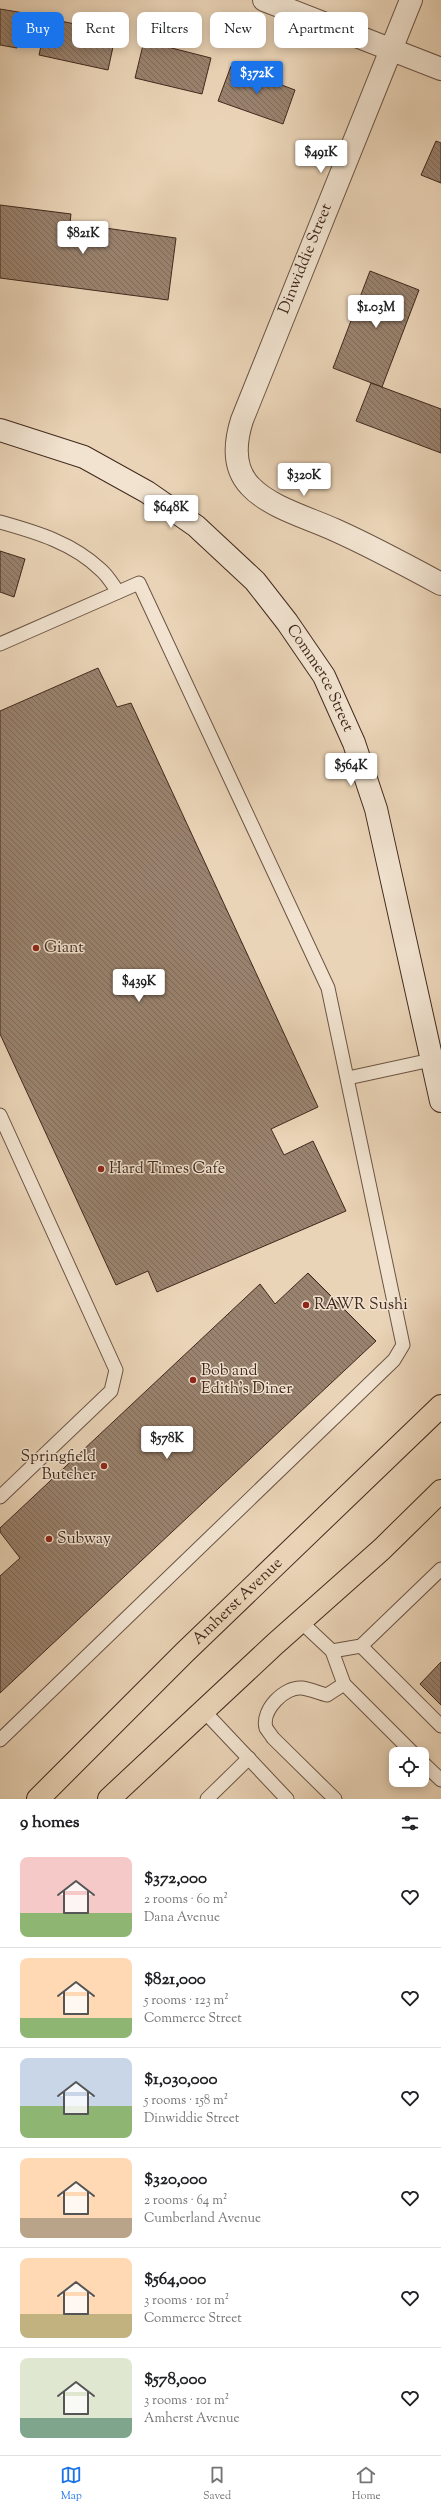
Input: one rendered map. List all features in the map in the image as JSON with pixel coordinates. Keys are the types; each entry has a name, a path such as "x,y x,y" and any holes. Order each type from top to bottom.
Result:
{"main road":[{"name":"Amherst Avenue","path":"38,1799 185,1652 441,1406"},
{"path":"109,1799 300,1621 382,1549 441,1491"}],"street":[{"path":"264,0 441,69"},
{"name":"Dinwiddie Street","path":"411,0 265,362 236,439 236,458 249,485 264,498 337,530 441,584"},
{"name":"Commerce Street","path":"0,430 84,456 147,492 196,526 255,581 287,622 324,676 354,743 376,809 441,1101"}],"lane":[{"path":"0,522 38,533 75,550 101,570 118,592"},
{"path":"0,644 139,583 328,988 403,1345 394,1360 0,1740"},
{"path":"348,1078 431,1060"},
{"path":"0,1115 116,1370 111,1391 0,1497"},
{"path":"332,1651 361,1646 441,1569"},
{"path":"300,1621 332,1651 344,1684 407,1747"},
{"path":"361,1646 441,1726"},
{"path":"335,1799 273,1738 266,1728 266,1720 279,1697 292,1689 302,1688 327,1695 344,1684"},
{"path":"203,1710 287,1799"},
{"path":"207,1799 249,1758"},
{"path":"429,1769 441,1780"}],"building":[{"path":"0,9 18,12 12,12 12,47 0,45"},
{"path":"64,22 72,23 72,48 113,48 108,70 39,55 41,48 64,48"},
{"path":"142,48 172,48 211,58 202,94 135,78"},
{"path":"231,66 295,90 283,124 218,101"},
{"path":"436,141 441,143 441,183 421,175"},
{"path":"0,205 71,214 70,223 176,238 168,300 0,278"},
{"path":"370,271 419,290 382,387 333,368"},
{"path":"371,383 441,409 441,453 356,421"},
{"path":"0,551 25,559 14,597 0,592"},
{"path":"98,668 117,707 131,703 318,1107 271,1129 284,1155 313,1141 346,1211 157,1292 148,1271 116,1285 0,1034 0,711"},
{"path":"308,1273 376,1341 0,1693 0,1576 20,1558 0,1532 0,1528 260,1284 275,1304"},
{"path":"441,1662 441,1705 420,1684"}],"place":[{"name":"Giant","path":"36,948"},
{"name":"Hard Times Cafe","path":"101,1169"},
{"name":"RAWR Sushi","path":"306,1305"},
{"name":"Bob and Edith's Diner","path":"193,1380"},
{"name":"Springfield Butcher","path":"104,1466"},
{"name":"Subway","path":"49,1539"}]}
